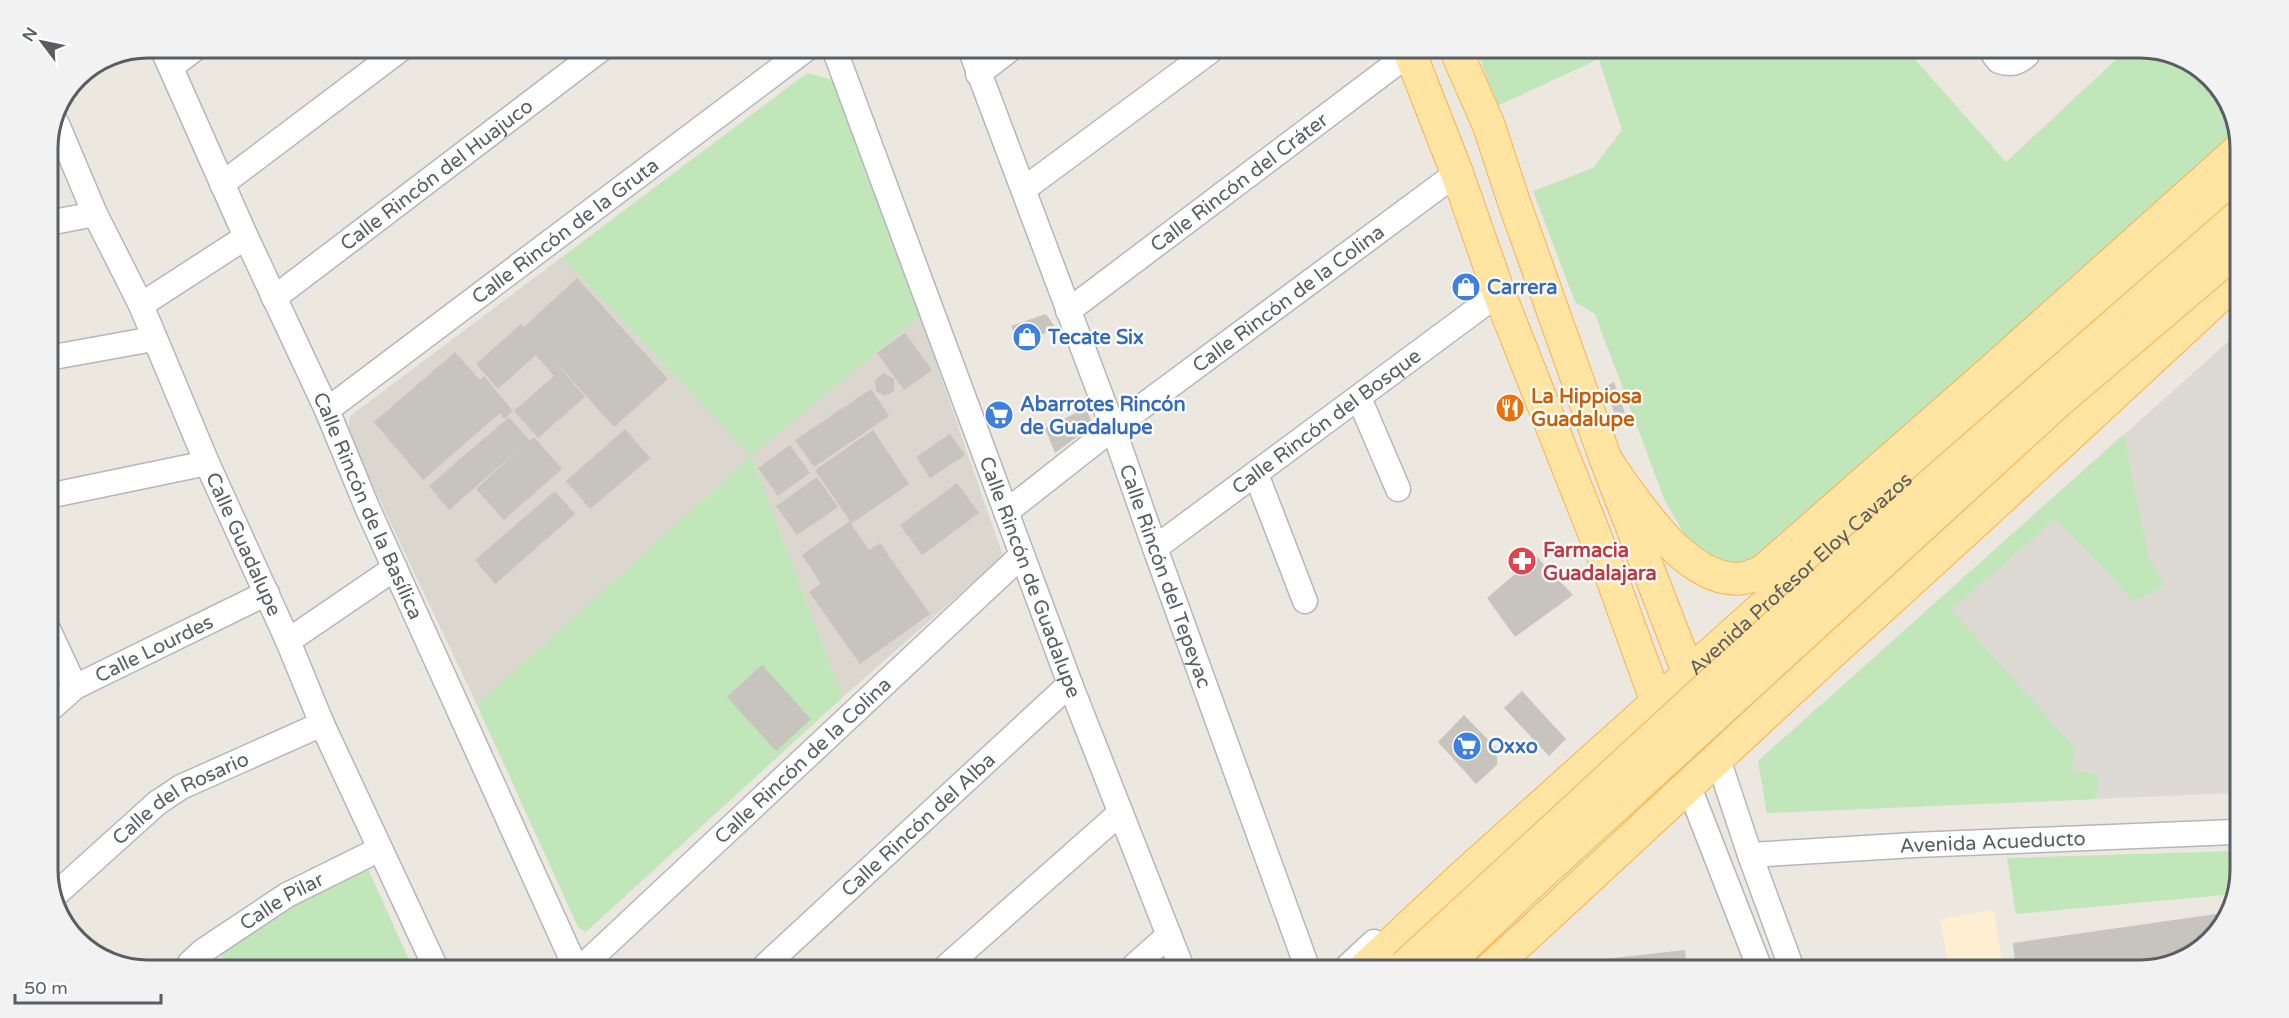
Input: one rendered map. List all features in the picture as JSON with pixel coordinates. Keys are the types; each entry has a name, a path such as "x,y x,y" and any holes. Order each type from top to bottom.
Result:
{"main road":[{"path":"1412,59 1457,173 1498,293 1613,581 1689,787"},
{"path":"1422,59 1435,66 1453,90 1490,180 1502,195 1515,205"},
{"path":"1460,59 1489,126 1606,460 1690,673 1718,759"},
{"path":"1606,460 1646,516 1681,554 1702,568 1722,576 1743,578 1762,572 2230,158"},
{"name":"Avenida Profesor Eloy Cavazos","path":"1374,959 1456,882 2119,287 2230,194"},
{"name":"Avenida Profesor Eloy Cavazos","path":"1413,959 1926,489 2230,224"},
{"path":"1451,959 1527,887 2060,400 2230,256"},
{"path":"1500,959 2230,286"},
{"path":"1858,523 1851,542 1853,563 1864,580 1881,590 1902,591"},
{"path":"1782,590 1800,585 1817,588 1832,598 1842,613 1843,631 1838,648"},
{"path":"1520,825 1517,849 1521,868 1526,875 1543,888 1569,895"},
{"path":"1456,882 1494,871 1507,876 1516,883 1524,896 1528,910 1516,944"}],"street":[{"name":"Calle Rincón de la Basílica","path":"167,59 273,298 327,410 367,507 572,959"},
{"path":"222,184 388,59"},
{"name":"Calle Rincón del Huajuco","path":"273,298 588,59"},
{"name":"Calle Rincón de la Gruta","path":"327,410 793,59"},
{"name":"Calle Rincón de Guadalupe","path":"838,59 1070,684 1178,959"},
{"name":"Calle Rincón del Tepeyac","path":"973,59 1113,428 1304,959"},
{"path":"978,74 998,59"},
{"path":"1024,189 1200,59"},
{"name":"Calle Rincón del Cráter","path":"1068,311 1402,59"},
{"path":"2000,59 2016,63 2022,59"},
{"name":"Calle Guadalupe","path":"61,133 95,214 141,305 153,339 267,593 322,723 432,959"},
{"name":"Calle Rincón de la Colina","path":"1006,512 1113,428 1457,173"},
{"path":"59,221 95,214"},
{"path":"141,305 246,237"},
{"name":"Calle Rincón del Bosque","path":"1155,548 1498,293"},
{"path":"59,356 153,339"},
{"path":"1359,398 1398,489"},
{"path":"59,494 207,463"},
{"path":"1256,474 1305,601"},
{"name":"Calle Rincón de la Colina","path":"590,959 1022,555"},
{"path":"288,641 395,568"},
{"name":"Calle Lourdes","path":"59,701 75,687 267,593"},
{"path":"59,653 75,687"},
{"name":"Calle Rincón del Alba","path":"772,959 1070,684"},
{"name":"Calle del Rosario","path":"61,890 157,803 181,787 322,723"},
{"path":"1718,759 1788,959"},
{"path":"1689,787 1756,959"},
{"path":"955,959 1120,813"},
{"name":"Avenida Acueducto","path":"1750,855 1914,845 2230,832"},
{"name":"Calle Pilar","path":"202,959 286,895 380,849"},
{"path":"1356,959 1419,905 1456,882"},
{"path":"1142,959 1169,935"}],"shaded area":[{"path":"562,257 751,456 477,705 348,433 350,416"},
{"path":"920,316 1003,556 843,697 751,456"},
{"path":"2230,340 2230,793 1767,813 1758,761"},
{"path":"1994,910 2001,959 1947,959 1940,919"}],"green space":[{"path":"1480,59 1599,59 1497,106"},
{"path":"1599,59 1915,59 2006,162 2117,59 2140,59 2158,60 2175,65 2204,85 2221,109 2226,120 2230,141 1758,561 1741,564 1712,558 1688,540 1665,501 1595,314 1575,302 1533,191 1593,168 1622,130"},
{"path":"807,73 834,80 920,316 751,456 562,257"},
{"path":"2124,434 2148,556 2165,585 2134,601 2056,518 1951,610 2075,748 2072,770 2098,775 2097,799 1767,813 1758,761"},
{"path":"751,456 843,697 586,932 578,927 477,705"},
{"path":"2230,851 2229,887 2227,895 2016,914 2007,858"},
{"path":"367,867 409,959 224,959 218,952 256,923"}],"building":[{"path":"577,278 668,379 614,427 544,349 585,397 538,438 514,411 554,376 536,355 498,389 476,364 521,324 524,327"},
{"name":"Tecate Six","path":"1046,314 1055,327 1021,347 1011,326"},
{"path":"905,333 932,370 904,390 877,353"},
{"path":"455,352 480,380 484,376 513,411 504,419 500,413 423,480 374,422"},
{"path":"884,373 894,379 894,391 885,396 876,391 875,380"},
{"path":"1614,382 1625,413 1614,412 1605,387"},
{"path":"871,389 889,416 814,467 795,440"},
{"path":"1086,408 1093,425 1055,453 1045,428"},
{"path":"509,417 530,441 534,437 562,469 504,520 476,489 526,443 449,510 429,486"},
{"path":"625,429 650,458 590,509 566,481"},
{"path":"873,430 909,484 851,524 869,550 880,543 930,614 860,664 809,592 821,584 802,555 850,521 815,470"},
{"path":"950,434 965,455 930,478 916,457"},
{"path":"790,445 810,473 778,496 758,468"},
{"path":"817,477 838,507 797,535 776,506"},
{"path":"957,483 979,513 922,555 900,525"},
{"path":"555,491 575,514 495,584 475,560"},
{"path":"1536,556 1573,595 1515,637 1487,598"},
{"path":"762,665 811,719 776,751 727,697"},
{"path":"1522,691 1566,739 1549,756 1504,708"},
{"name":"Oxxo","path":"1464,715 1497,749 1497,765 1476,784 1438,742"},
{"path":"2218,914 2208,929 2190,944 2169,955 2152,959 2015,959 2013,943"},
{"path":"1685,950 1686,959 1605,959"}],"place":[{"name":"Carrera","path":"1466,287"},
{"name":"Tecate Six","path":"1027,337"},
{"name":"La Hippiosa Guadalupe","path":"1510,408"},
{"name":"Abarrotes Rincón de Guadalupe","path":"999,415"},
{"name":"Farmacia Guadalajara","path":"1522,561"},
{"name":"Oxxo","path":"1467,746"}]}
